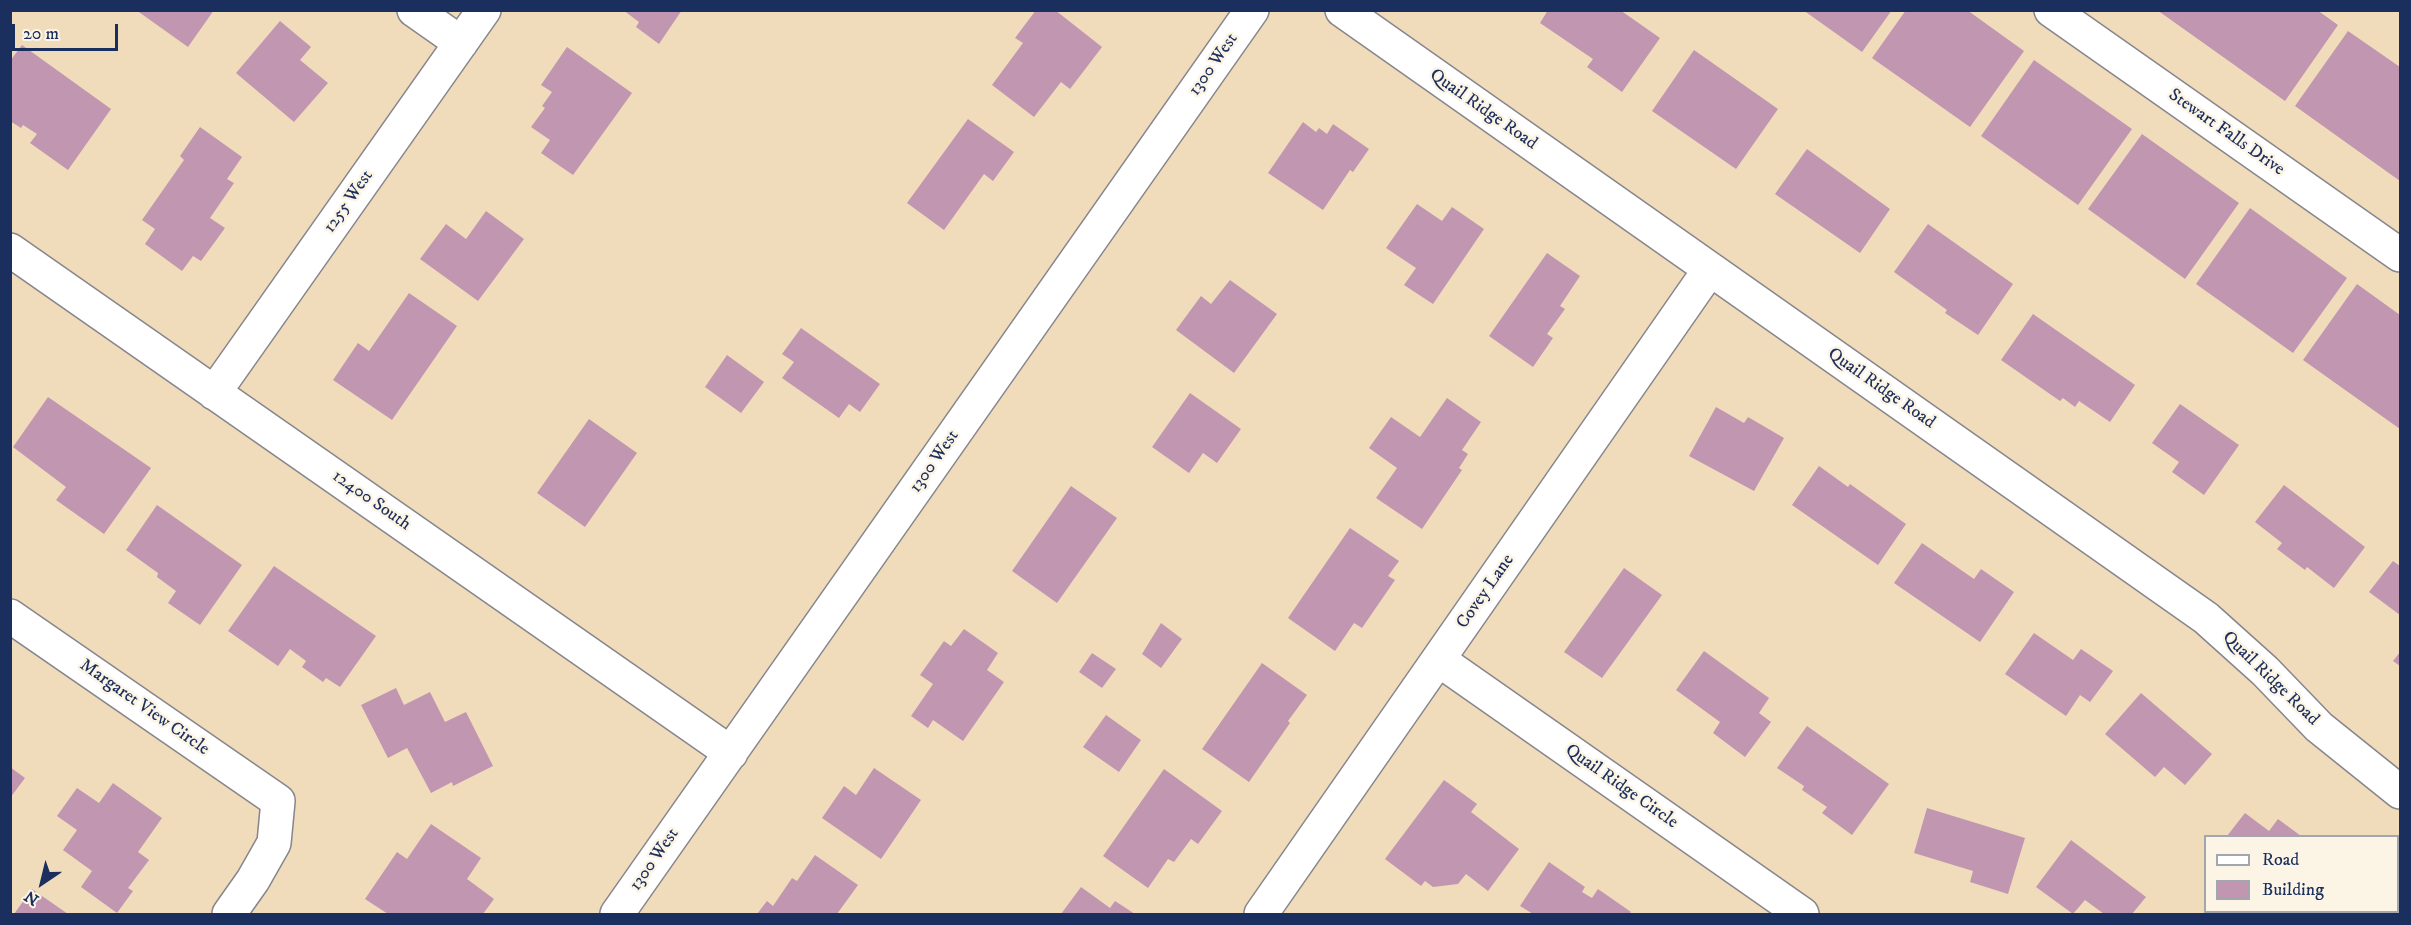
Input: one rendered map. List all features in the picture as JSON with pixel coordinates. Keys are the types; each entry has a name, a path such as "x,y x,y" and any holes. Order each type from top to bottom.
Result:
{"street":[{"path":"414,10 461,43"},
{"name":"1255 West","path":"214,393 484,10"},
{"name":"1300 West","path":"617,915 1252,10"},
{"name":"Quail Ridge Road","path":"1342,10 2206,618 2265,671 2319,728 2400,792"},
{"name":"Stewart Falls Drive","path":"2051,10 2400,255"},
{"name":"12400 South","path":"10,250 731,753"},
{"name":"Covey Lane","path":"1261,915 1710,269"},
{"name":"Margaret View Circle","path":"10,616 278,801 274,843 253,880 229,915"},
{"name":"Quail Ridge Circle","path":"1439,660 1802,915"}],"building":[{"path":"136,10 214,10 188,47"},
{"path":"623,10 682,10 659,44 636,27 639,22"},
{"path":"1036,10 1055,10 1102,47 1070,89 1061,82 1034,117 992,85 1023,43 1015,38"},
{"path":"1548,10 1620,10 1660,38 1622,92 1587,67 1593,59 1540,23"},
{"path":"1803,10 1892,10 1862,52"},
{"path":"1906,10 1967,10 2024,51 1970,127 1872,58"},
{"path":"2157,10 2317,10 2338,25 2285,101"},
{"path":"280,21 311,47 300,60 328,83 294,122 236,73"},
{"path":"2348,31 2400,67 2400,181 2295,106"},
{"path":"22,45 111,109 68,170 30,143 37,134 23,125 21,128 10,121 10,61"},
{"path":"567,47 632,93 573,175 541,153 550,140 531,127 545,108 542,106 552,92 541,85"},
{"path":"1694,50 1778,109 1736,169 1652,111"},
{"path":"2034,60 2132,129 2078,205 1981,136"},
{"path":"968,119 1014,152 993,181 984,174 944,230 907,203"},
{"path":"1303,122 1316,132 1319,128 1327,134 1333,124 1369,149 1353,172 1350,170 1323,210 1268,173"},
{"path":"200,127 242,157 227,179 234,183 210,218 225,228 201,261 193,256 182,271 145,244 155,229 142,220 184,160 180,156"},
{"path":"2142,134 2239,203 2185,279 2088,209"},
{"path":"1807,149 1890,209 1860,253 1775,194"},
{"path":"1417,204 1442,221 1452,207 1484,229 1433,304 1404,285 1416,268 1386,248"},
{"path":"2250,208 2347,278 2293,353 2196,284"},
{"path":"486,211 524,239 478,301 420,259 446,224 466,239"},
{"path":"1928,224 2013,284 1978,335 1945,313 1947,310 1894,272"},
{"path":"1547,253 1580,276 1560,306 1565,309 1547,334 1553,338 1533,367 1489,336"},
{"path":"1230,280 1277,314 1234,373 1176,330 1201,296 1211,304"},
{"path":"2357,284 2400,315 2400,429 2303,360"},
{"path":"409,293 457,326 392,420 333,380 358,343 369,351"},
{"path":"2033,314 2135,385 2110,422 2079,401 2075,407 2063,398 2060,401 2001,360"},
{"path":"801,328 880,384 860,412 849,404 839,418 782,378 794,362 782,354"},
{"path":"727,355 764,382 741,413 705,387"},
{"path":"1190,393 1241,429 1217,463 1203,453 1189,473 1152,447"},
{"path":"48,397 151,468 104,534 56,500 66,487 13,447"},
{"path":"1447,398 1481,422 1462,450 1468,454 1459,468 1462,470 1422,529 1376,498 1397,468 1369,448 1391,417 1420,437"},
{"path":"2180,404 2239,445 2204,495 2172,472 2179,462 2152,443"},
{"path":"1716,407 1744,423 1748,417 1784,438 1754,491 1689,456"},
{"path":"589,419 637,453 585,527 537,493"},
{"path":"1819,466 1848,487 1850,484 1906,524 1878,565 1792,505"},
{"path":"2284,485 2365,547 2334,588 2307,567 2305,570 2277,549 2282,543 2255,522"},
{"path":"1071,486 1117,518 1057,603 1012,571"},
{"path":"157,505 242,565 200,625 168,603 176,591 157,577 158,573 126,550"},
{"path":"1350,528 1399,561 1388,576 1395,580 1362,628 1354,623 1335,651 1288,618"},
{"path":"1922,543 1974,579 1981,569 2014,592 1980,642 1894,583"},
{"path":"2393,561 2400,566 2400,615 2369,592"},
{"path":"274,566 376,636 340,687 326,678 323,682 302,667 306,661 290,649 278,666 228,631"},
{"path":"1624,568 1662,595 1602,678 1564,652"},
{"path":"1161,623 1182,639 1161,668 1142,654"},
{"path":"964,629 998,653 987,670 1004,682 963,741 933,720 928,728 911,716 933,684 920,675 944,641 951,646"},
{"path":"2034,633 2073,660 2081,649 2113,671 2090,702 2080,695 2066,716 2005,674"},
{"path":"1704,651 1769,698 1759,713 1771,722 1745,757 1713,733 1720,722 1676,690"},
{"path":"2400,652 2400,666 2393,661"},
{"path":"1092,653 1116,669 1102,688 1079,672"},
{"path":"1262,663 1307,695 1249,782 1202,749"},
{"path":"396,688 404,705 430,692 445,722 466,712 493,766 453,786 452,782 431,793 407,748 388,758 361,705"},
{"path":"2141,693 2212,754 2185,785 2164,767 2155,777 2105,734"},
{"path":"1106,715 1141,740 1119,772 1083,747"},
{"path":"1807,726 1889,784 1852,835 1822,813 1827,807 1802,790 1804,786 1777,768"},
{"path":"10,767 25,778 10,798"},
{"path":"874,768 921,800 881,859 822,818 844,786 856,795"},
{"path":"1164,769 1222,811 1198,844 1191,839 1174,862 1168,859 1148,888 1103,856"},
{"path":"1444,780 1477,804 1471,812 1519,849 1488,891 1466,874 1458,884 1433,887 1425,881 1421,886 1385,859"},
{"path":"113,783 162,818 138,852 149,860 128,888 133,891 117,913 81,887 92,871 63,850 77,830 57,816 77,788 99,803"},
{"path":"1927,808 2025,838 2008,894 1970,882 1973,871 1914,853"},
{"path":"2245,813 2269,831 2278,819 2300,835 2228,835"},
{"path":"431,824 481,858 467,879 494,899 483,914 388,914 365,899 397,852 407,859"},
{"path":"2071,840 2146,897 2132,914 2104,914 2085,900 2073,914 2036,887"},
{"path":"815,855 858,885 837,914 757,914 767,901 773,906 792,878 797,881"},
{"path":"1549,862 1585,887 1582,892 1592,898 1598,889 1631,912 1629,914 1533,914 1520,906"},
{"path":"1081,887 1110,908 1115,901 1135,914 1061,914"},
{"path":"32,889 68,914 14,914"},
{"path":"2255,913 2284,913 2283,914"}]}
